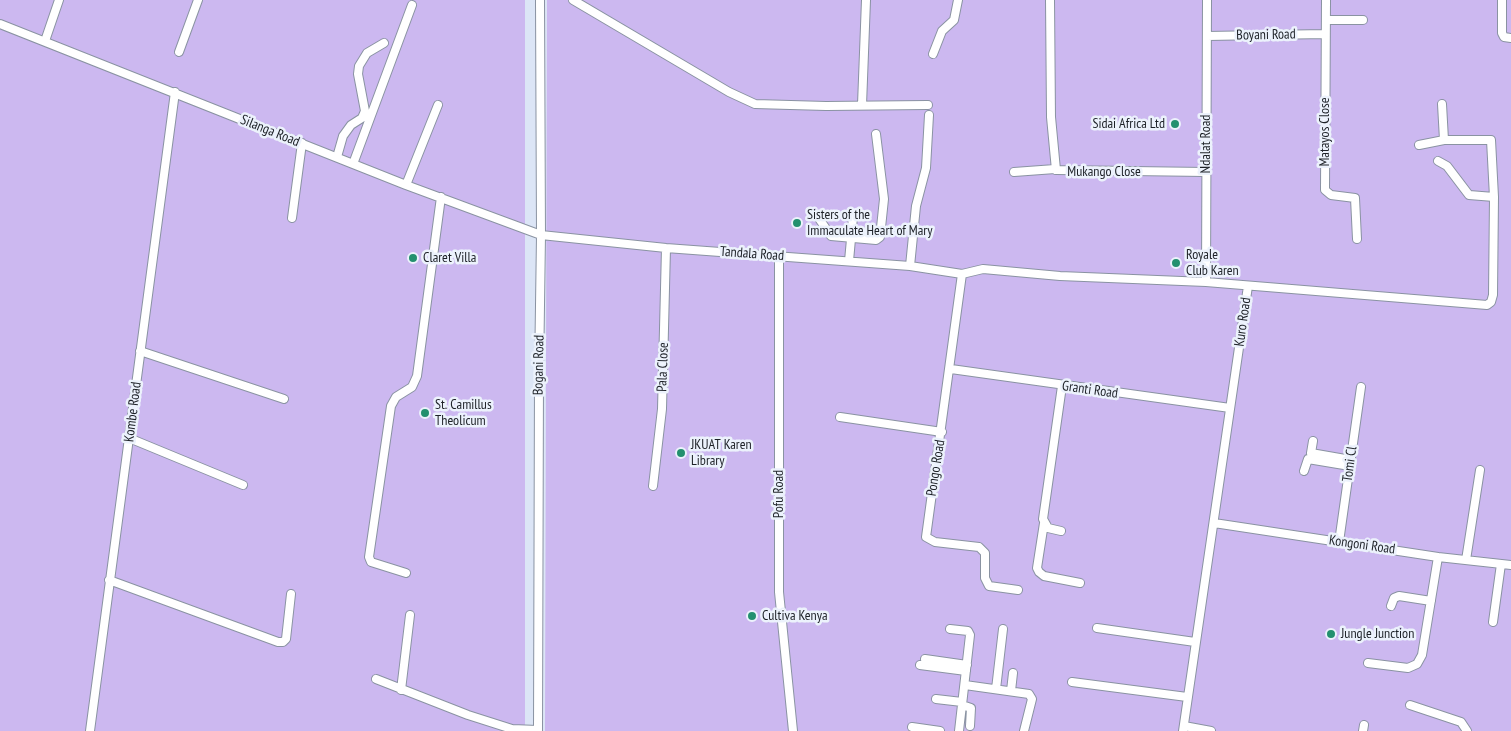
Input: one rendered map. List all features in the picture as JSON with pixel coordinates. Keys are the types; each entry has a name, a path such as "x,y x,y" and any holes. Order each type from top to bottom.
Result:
{"street":[{"path":"45,41 59,0"},
{"path":"179,52 198,0"},
{"name":"Bogani Road","path":"538,730 538,376 541,235 540,0"},
{"path":"573,0 749,102 765,105 928,105"},
{"path":"862,105 866,0"},
{"path":"933,54 942,31 954,20 958,0"},
{"name":"Mukango Close","path":"1050,0 1051,117 1055,169 1063,172 1206,172"},
{"name":"Ndalat Road","path":"1207,0 1206,172 1209,282"},
{"name":"Matayos Close","path":"1326,0 1326,190 1330,196 1355,198 1357,239"},
{"path":"1502,0 1502,32 1504,37 1511,38"},
{"path":"354,164 412,5"},
{"path":"1326,20 1364,20"},
{"name":"Silanga Road","path":"0,24 406,185 541,235"},
{"name":"Boyani Road","path":"1207,36 1326,34"},
{"path":"337,157 343,136 351,125 362,118 365,110 358,74 359,66 367,53 384,43"},
{"name":"Kombe Road","path":"90,731 175,92"},
{"path":"1418,145 1444,140 1442,104"},
{"path":"406,185 438,106"},
{"path":"910,266 916,206 926,168 929,115"},
{"path":"818,217 830,236 876,240 880,237 884,199 876,134"},
{"name":"Kuro Road","path":"1183,729 1248,286 1487,305 1491,302 1493,295 1494,197 1491,140 1444,140"},
{"path":"292,218 302,143"},
{"path":"1438,161 1447,166 1469,195 1473,197 1494,197"},
{"path":"1014,172 1055,169"},
{"path":"406,573 371,562 369,557 391,406 396,397 413,385 417,376 441,197"},
{"path":"849,261 852,217"},
{"name":"Tandala Road","path":"541,235 666,248 910,266 962,274 980,269 1060,276 1209,282 1248,286"},
{"name":"Pala Close","path":"653,486 662,409 666,248"},
{"name":"Pofu Road","path":"779,256 779,592 793,731"},
{"name":"Pongo Road","path":"962,274 951,369 926,537 935,542 978,548 985,553 986,578 989,586 1018,590"},
{"path":"140,351 284,399"},
{"name":"Granti Road","path":"951,369 1230,408"},
{"path":"1062,386 1038,570 1044,576 1080,583"},
{"name":"Tomi Cl","path":"1339,542 1361,387"},
{"path":"840,417 942,432"},
{"path":"129,438 243,485"},
{"path":"1313,440 1311,453 1350,463"},
{"path":"1304,471 1308,459 1350,463"},
{"path":"1466,560 1480,470"},
{"path":"1044,522 1048,528 1061,531"},
{"name":"Kongoni Road","path":"1214,523 1438,557 1511,565"},
{"path":"1368,663 1408,668 1417,664 1422,655 1438,557"},
{"path":"1493,622 1501,564"},
{"path":"109,580 278,642 283,642 286,639 291,594"},
{"path":"1391,606 1394,598 1399,596 1431,601"},
{"path":"401,690 410,615"},
{"path":"1098,628 1195,642"},
{"path":"996,689 1003,629"},
{"path":"950,630 970,632 959,731"},
{"path":"922,662 967,668"},
{"path":"1010,691 1013,673"},
{"path":"376,679 401,690 512,729 538,730"},
{"path":"1072,682 1187,697"},
{"path":"965,685 1029,694 1032,698 1024,731"},
{"path":"936,699 962,704 971,708 970,726"},
{"path":"1410,705 1461,722 1467,731"},
{"path":"912,727 940,731"},
{"path":"1183,729 1211,731"}],"shaded area":[{"path":"0,0 525,0 525,731 0,731"},
{"path":"547,0 1511,0 1511,731 545,731"}],"place":[{"name":"Sidai Africa Ltd","path":"1175,124"},
{"name":"Sisters of the Immaculate Heart of Mary","path":"797,223"},
{"name":"Claret Villa","path":"413,258"},
{"name":"Royale Club Karen","path":"1176,263"},
{"name":"St. Camillus Theolicum","path":"425,413"},
{"name":"JKUAT Karen Library","path":"681,453"},
{"name":"Cultiva Kenya","path":"752,616"},
{"name":"Jungle Junction","path":"1331,634"}]}
